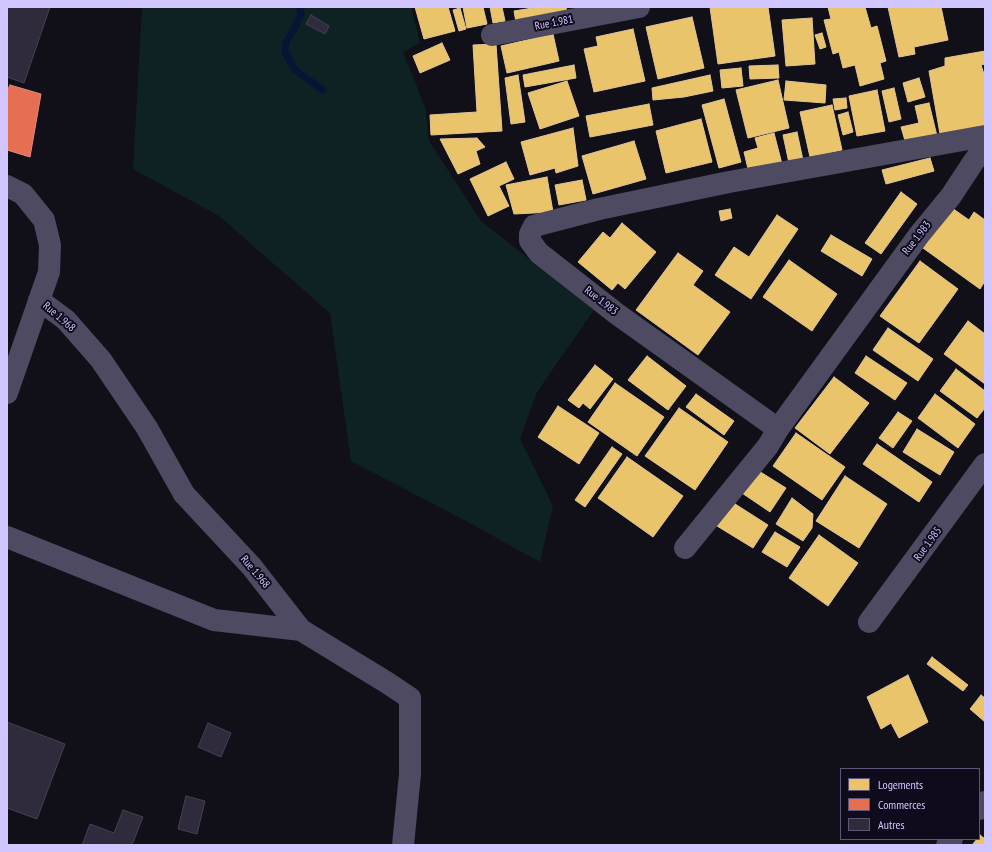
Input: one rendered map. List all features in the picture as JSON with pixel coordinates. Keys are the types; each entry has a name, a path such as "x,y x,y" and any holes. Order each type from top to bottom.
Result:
{"street":[{"name":"Rue 1.981","path":"492,35 639,7"},
{"name":"Rue 1.983","path":"985,136 729,182 598,209 534,226 530,234 530,242 539,253 617,314 778,429 918,235 951,196 985,147"},
{"path":"7,186 23,194 44,220 50,245 49,272 7,393"},
{"name":"Rue 1.968","path":"40,300 66,320 101,360 147,428 184,494 252,567 301,630 410,698 410,774 403,845"},
{"path":"685,548 768,446 778,429"},
{"name":"Rue 1.985","path":"869,622 985,464"},
{"path":"7,537 214,620 301,630"}],"green space":[{"path":"142,7 411,7 420,43 403,52 425,107 429,141 481,221 594,310 537,392 520,439 553,506 540,562 466,521 351,461 330,313 219,216 133,169"}],"building: Logements":[{"path":"415,7 448,7 455,31 424,39"},
{"path":"463,7 483,7 487,24 467,28"},
{"path":"490,7 502,7 505,21 493,23"},
{"path":"539,7 566,7 567,13 516,22 514,11"},
{"path":"710,7 768,7 775,56 718,64"},
{"path":"828,7 865,7 871,28 877,26 886,61 880,63 884,79 860,86 855,65 843,68 839,52 833,54 824,20 831,19"},
{"path":"888,7 941,7 948,40 914,47 915,54 899,57"},
{"path":"460,8 466,29 459,31 453,10"},
{"path":"692,17 704,68 658,79 646,27"},
{"path":"812,18 815,64 786,66 782,20"},
{"path":"633,29 645,81 594,92 584,49 598,46 596,37"},
{"path":"822,33 826,47 820,49 815,35"},
{"path":"553,34 559,61 507,73 501,46"},
{"path":"442,43 450,60 420,73 413,56"},
{"path":"496,44 502,131 431,135 430,115 477,112 473,45"},
{"path":"985,51 985,64 981,65 985,77 985,124 982,128 940,134 929,71 945,66 945,58"},
{"path":"574,65 576,78 525,87 523,75"},
{"path":"778,65 779,78 750,79 749,66"},
{"path":"741,68 743,86 722,88 720,70"},
{"path":"518,75 525,122 511,124 505,78"},
{"path":"710,75 713,91 684,97 653,100 652,88"},
{"path":"919,78 925,97 908,102 903,83"},
{"path":"778,80 789,128 748,138 736,90"},
{"path":"567,81 579,116 540,129 528,93"},
{"path":"786,81 826,85 825,103 784,100"},
{"path":"894,88 901,119 889,122 882,91"},
{"path":"877,90 885,131 857,136 849,96"},
{"path":"846,98 847,108 835,110 833,99"},
{"path":"724,99 741,162 719,168 702,105"},
{"path":"929,103 937,136 906,144 901,127 919,123 915,106"},
{"path":"649,104 653,125 590,137 586,116"},
{"path":"832,105 842,150 810,157 800,112"},
{"path":"848,112 853,132 843,135 838,115"},
{"path":"701,119 712,162 666,173 656,131"},
{"path":"573,128 578,166 556,173 555,168 530,175 521,142"},
{"path":"797,132 803,160 789,163 783,135"},
{"path":"774,133 782,164 749,173 744,152 758,148 755,138"},
{"path":"477,138 485,147 476,151 480,164 458,174 440,139"},
{"path":"634,141 646,179 593,194 582,156"},
{"path":"930,158 934,171 886,184 882,170"},
{"path":"506,162 514,179 499,186 509,206 488,216 470,179"},
{"path":"547,177 553,212 514,214 506,185"},
{"path":"582,180 586,200 559,205 555,185"},
{"path":"901,192 917,204 881,254 865,243"},
{"path":"952,208 969,220 974,212 985,220 985,281 980,289 923,248"},
{"path":"730,209 732,218 721,221 719,211"},
{"path":"777,215 798,229 751,299 715,275 734,247 749,257"},
{"path":"622,223 656,252 625,289 618,283 612,290 578,262 603,232 610,238"},
{"path":"831,235 872,259 862,276 821,251"},
{"path":"678,253 703,271 693,285 730,312 698,355 636,310"},
{"path":"789,260 837,294 812,331 763,297"},
{"path":"920,261 958,289 919,343 880,316"},
{"path":"968,321 985,334 985,384 944,354"},
{"path":"888,328 933,359 918,381 873,350"},
{"path":"647,356 686,386 668,410 628,380"},
{"path":"866,356 907,383 895,400 855,373"},
{"path":"595,365 613,379 590,409 583,403 579,408 568,400"},
{"path":"956,369 985,391 985,408 977,418 940,391"},
{"path":"834,377 869,403 830,454 795,428"},
{"path":"615,383 664,417 637,456 588,422"},
{"path":"696,394 734,421 724,435 686,407"},
{"path":"935,394 975,424 958,448 918,418"},
{"path":"558,406 599,433 579,464 538,437"},
{"path":"679,408 728,442 695,490 645,456"},
{"path":"898,412 912,421 893,448 879,438"},
{"path":"917,429 954,452 940,475 903,452"},
{"path":"796,433 845,467 822,500 773,466"},
{"path":"877,444 932,482 919,502 863,464"},
{"path":"612,447 622,454 585,507 575,500"},
{"path":"627,457 683,496 653,537 598,498"},
{"path":"754,468 786,488 770,512 739,491"},
{"path":"845,476 887,504 859,548 816,521"},
{"path":"792,498 813,514 812,528 803,541 776,524"},
{"path":"732,502 768,525 753,548 717,526"},
{"path":"775,532 800,547 787,567 762,552"},
{"path":"819,535 858,563 828,606 789,578"},
{"path":"932,657 968,685 963,691 927,664"},
{"path":"908,675 928,722 899,738 891,723 881,729 867,697"},
{"path":"981,695 985,698 985,722 970,709"},
{"path":"980,835 985,839 985,845 972,845 976,840 980,840"}],"building: Commerces":[{"path":"10,85 41,94 30,157 7,150 7,91"}],"building: Autres":[{"path":"7,7 50,7 24,83 7,77"},
{"path":"311,15 329,26 325,34 306,24"},
{"path":"7,722 65,744 37,819 7,808"},
{"path":"208,723 231,733 221,757 198,747"},
{"path":"186,796 205,801 197,834 178,829"},
{"path":"123,810 143,817 132,845 82,845 90,824 114,833"}],"waterway":[{"path":"298,7 300,8 301,14 286,42 285,52 295,70 323,90"}]}
